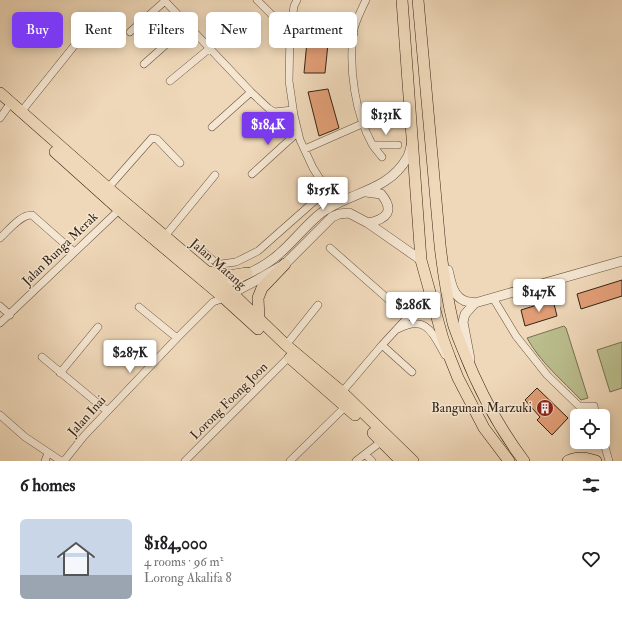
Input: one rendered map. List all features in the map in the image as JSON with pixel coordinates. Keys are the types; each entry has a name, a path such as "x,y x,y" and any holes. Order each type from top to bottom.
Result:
{"main road":[{"path":"402,0 421,260 450,358 458,378 484,428 509,461"},
{"path":"418,0 440,245 444,278 454,324 475,380 511,444 524,461"},
{"name":"Jalan Matang","path":"0,93 108,188 204,268 224,292 289,357 315,381 346,406 401,461"},
{"name":"Jalan Matang","path":"3,105 119,210 258,319 286,345 342,392 414,461"},
{"path":"258,319 258,298 262,288 285,264"},
{"path":"204,268 214,274 223,276 234,276 247,273"},
{"path":"568,461 579,457 596,461"}],"street":[{"path":"130,32 164,0 176,12"},
{"path":"257,0 269,12"},
{"path":"293,12 297,0"},
{"path":"357,25 366,0"},
{"path":"198,35 206,44"},
{"path":"21,112 72,48"},
{"path":"144,64 162,48"},
{"path":"170,82 210,48 268,108 274,112 293,110"},
{"path":"290,48 289,81 293,110 300,140 313,168 334,204"},
{"path":"353,48 352,58 358,108 373,145 382,157"},
{"path":"212,127 251,92"},
{"path":"0,118 3,105"},
{"path":"305,149 364,123"},
{"path":"252,174 298,132"},
{"path":"108,188 152,138 157,139 180,163"},
{"path":"224,292 247,273 264,266 279,254 310,222 322,212 334,204 365,192 384,182 398,170 408,157 413,141"},
{"path":"373,145 398,145"},
{"path":"165,236 215,175"},
{"path":"201,250 215,262 222,264 236,262 258,251 327,190"},
{"path":"365,192 381,194 387,201 388,206 388,212 385,216 368,223"},
{"name":"Jalan Bunga Merak","path":"0,323 119,210"},
{"path":"224,292 257,280 285,264 332,217 339,214 349,213 368,223 421,260"},
{"path":"0,238 22,218 32,215 74,252"},
{"path":"440,245 446,258 452,286 456,294 464,301 475,303 622,261"},
{"path":"330,248 405,314 406,317 406,319 342,392"},
{"name":"Jalan Inai","path":"64,461 107,411 177,338 224,292"},
{"path":"493,298 516,336 547,375 579,406 594,406 595,409"},
{"path":"470,367 470,356 463,322 465,314 475,303"},
{"path":"286,345 318,305"},
{"path":"0,306 10,315"},
{"path":"139,307 177,338"},
{"path":"394,331 409,325 419,324 425,326 432,333 445,356 450,358"},
{"path":"60,373 98,327"},
{"path":"382,345 412,372"},
{"path":"42,357 107,411"},
{"name":"Lorong Foong Joon","path":"185,461 289,357"},
{"path":"290,461 346,406"},
{"path":"0,415 24,437 60,461"},
{"path":"356,461 382,441"},
{"path":"606,449 609,461"},
{"path":"44,461 48,453"},
{"path":"365,454 372,461"}],"green space":[{"path":"564,326 566,328 588,398 581,400 538,355 527,338"},
{"path":"622,342 622,388 610,392 597,350"}],"building":[{"path":"306,48 328,48 325,73 304,73"},
{"path":"328,89 339,128 319,136 308,92"},
{"path":"622,280 622,296 581,309 577,294"},
{"path":"553,300 557,316 525,326 521,310"},
{"name":"Bangunan Marzuki","path":"537,388 568,418 552,435 537,420 540,417 525,400"}],"place":[{"name":"Bangunan Marzuki","path":"545,408"}]}
